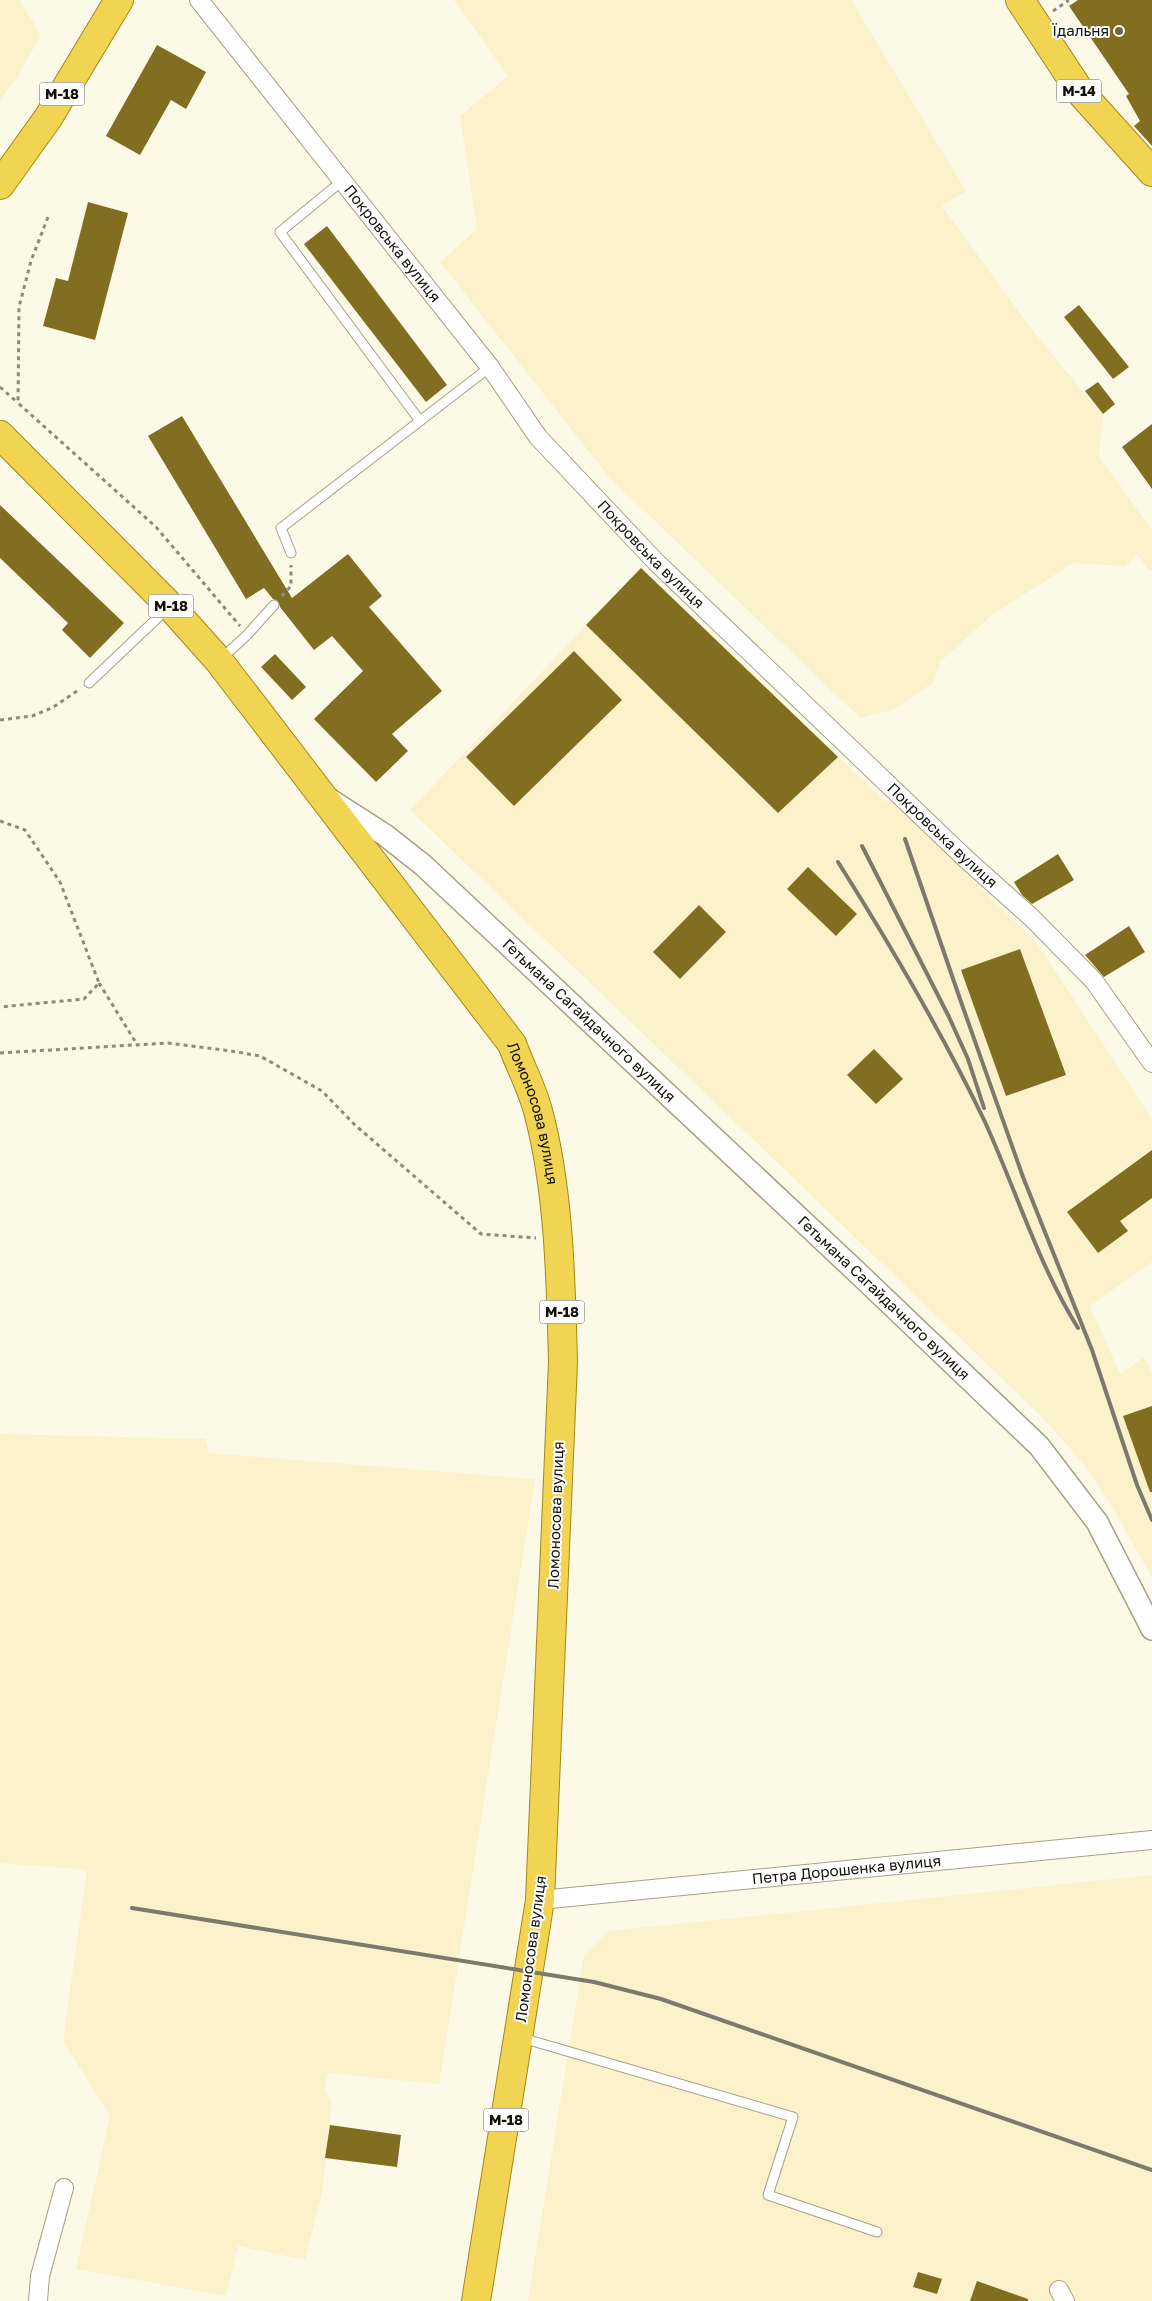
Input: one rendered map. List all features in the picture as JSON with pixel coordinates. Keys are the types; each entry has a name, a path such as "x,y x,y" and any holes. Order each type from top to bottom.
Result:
{"highway":[{"name":"М-18","path":"0,185 48,118 119,0"},
{"name":"М-14","path":"1020,0 1081,93 1152,172"},
{"name":"Гетьмана Сагайдачного вулиця","path":"0,435 170,606 219,661 322,794"},
{"name":"Ломоносова вулиця","path":"322,794 512,1044 538,1110 550,1173 561,1278 563,1362 540,1900 476,2301"}],"street":[{"name":"Покровська вулиця","path":"199,0 490,368 538,437 656,562 966,859 1032,918 1094,981 1152,1063"},
{"name":"Гетьмана Сагайдачного вулиця","path":"322,794 385,835 422,865 860,1275 1039,1446 1097,1522 1152,1629"},
{"name":"Петра Дорошенка вулиця","path":"540,1900 1152,1840"},
{"path":"38,2301 40,2276 64,2188"}],"lane":[{"path":"342,181 280,232 420,421"},
{"path":"291,553 281,528 490,368"},
{"path":"219,661 247,635 274,605"},
{"path":"89,683 170,606"},
{"path":"519,2037 792,2117 768,2195 877,2232"}],"path":[{"path":"18,403 19,307 31,261 48,216"},
{"path":"0,387 156,526 247,635"},
{"path":"291,553 291,586"},
{"path":"0,720 32,716 52,708 89,683"},
{"path":"0,817 1,822 26,830 60,882 99,982 138,1046"},
{"path":"0,1007 84,999 99,982"},
{"path":"0,1053 167,1043 231,1050 260,1056 322,1091 355,1125 481,1234 557,1239"}],"shaded area":[{"path":"0,0 19,0 41,35 17,78 0,100"},
{"path":"454,0 851,0 966,191 942,206 1030,327 1103,416 1099,457 1152,530 1152,570 1148,569 1137,554 1125,566 1073,563 992,615 940,662 934,682 893,710 860,718 608,476 440,262 477,229 460,116 508,76"},
{"path":"641,568 885,801 898,800 963,871 1037,943 1152,1119 1152,1262 1090,1306 1120,1374 1144,1357 1152,1372 1152,1578 1116,1513 1083,1463 1042,1417 410,810"},
{"path":"0,1434 205,1439 209,1453 535,1479 439,2084 328,2073 325,2088 331,2104 330,2125 322,2193 305,2260 238,2246 226,2296 76,2269 110,2116 63,2041 87,1870 0,1863"},
{"path":"1152,1875 1152,2301 528,2301 584,1955 608,1931"}],"building":[{"name":"Їдальня","path":"1078,0 1152,0 1152,146 1134,126 1140,121 1126,96 1129,94 1069,6"},
{"path":"157,45 206,72 186,109 171,100 140,155 106,136"},
{"path":"88,202 128,213 95,340 43,326 56,278 68,281"},
{"path":"327,226 447,385 426,402 304,244"},
{"path":"1079,305 1129,367 1113,379 1064,317"},
{"path":"1098,382 1115,404 1103,414 1085,391"},
{"path":"182,416 292,598 348,554 382,596 369,607 442,691 392,734 408,751 376,782 314,719 363,671 332,636 314,650 280,607 278,601 273,599 264,588 246,599 148,436"},
{"path":"1152,424 1152,489 1122,447"},
{"path":"0,505 124,623 90,658 62,630 68,623 0,558"},
{"path":"641,568 838,757 778,813 586,625"},
{"path":"574,651 622,700 514,806 466,757"},
{"path":"275,654 306,687 292,700 261,667"},
{"path":"1058,854 1074,880 1032,904 1022,895 1014,882"},
{"path":"808,867 857,914 836,936 787,889"},
{"path":"699,905 726,932 680,979 653,952"},
{"path":"1129,926 1145,952 1104,977 1085,955"},
{"path":"1020,949 1066,1075 1006,1096 961,970"},
{"path":"874,1049 903,1079 876,1104 847,1075"},
{"path":"1152,1150 1152,1198 1120,1221 1128,1231 1098,1253 1067,1212"},
{"path":"1152,1406 1152,1492 1150,1492 1123,1416"},
{"path":"330,2125 401,2135 397,2167 325,2158"},
{"path":"918,2272 942,2279 937,2294 913,2287"},
{"path":"977,2281 1028,2299 1028,2301 970,2301"}],"railway":[{"path":"905,839 1023,1177 1092,1350 1137,1485 1152,1520"},
{"path":"862,846 949,1017 968,1059 984,1108"},
{"path":"838,862 915,990 969,1088 1039,1253 1078,1328"},
{"path":"132,1908 594,1982 661,1999 1152,2170"}],"place":[{"name":"Їдальня","path":"1119,31"}]}
